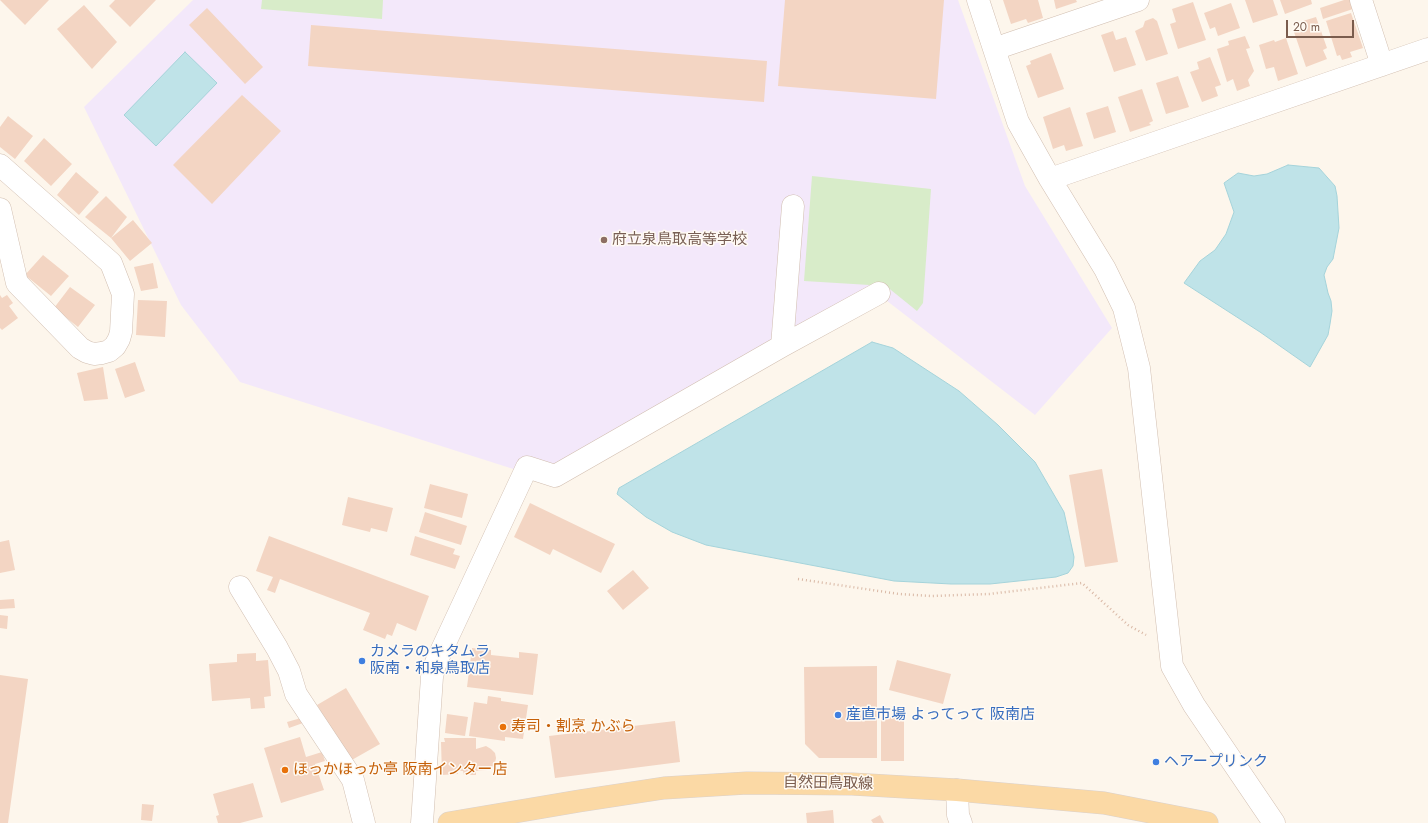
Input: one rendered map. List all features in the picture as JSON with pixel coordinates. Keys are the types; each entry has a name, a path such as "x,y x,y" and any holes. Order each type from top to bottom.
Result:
{"main road":[{"name":"自然田鳥取線","path":"449,823 664,788 747,783 852,784 957,790 1104,804 1207,823"}],"street":[{"path":"978,0 1018,122 1050,179 1105,269 1124,308 1139,368 1172,666 1194,705 1274,823"},
{"path":"994,49 1138,0"},
{"path":"1361,0 1382,65"},
{"path":"1050,179 1428,49"},
{"path":"0,166 111,263 123,294 119,339 115,346 109,351 94,354 80,348 17,283 0,209"},
{"path":"782,346 793,206"},
{"path":"422,823 432,677 434,668 527,468 555,476 782,346 879,293"},
{"path":"240,587 277,648 289,671 296,694 353,780 364,823"},
{"path":"957,790 958,815 961,823"}],"path":[{"path":"798,579 899,594 931,596 989,594 1082,583 1128,625 1147,636 1169,643"}],"shaded area":[{"name":"府立泉鳥取高等学校","path":"193,0 958,0 1025,186 1112,328 1035,415 878,294 551,481 240,382 181,305 84,107"}],"green space":[{"path":"262,0 383,0 382,19 261,9"},
{"path":"812,176 931,189 923,303 917,311 886,286 804,281"}],"water":[{"path":"185,52 217,83 156,146 124,115"},
{"path":"1288,165 1319,168 1335,186 1337,196 1339,228 1333,259 1327,267 1324,275 1331,301 1332,311 1330,324 1328,335 1310,367 1260,332 1184,283 1200,261 1215,250 1226,234 1234,212 1224,183 1238,173 1254,176 1267,174"},
{"path":"872,342 893,348 959,391 998,425 1035,462 1064,512 1074,557 1073,566 1068,573 1056,577 990,584 951,584 894,581 706,545 672,532 646,517 617,494 619,488"}],"building":[{"path":"0,0 49,0 25,25"},
{"path":"115,0 156,0 130,27 109,6"},
{"path":"785,0 944,0 936,99 778,86"},
{"path":"1003,0 1038,0 1043,18 1028,23 1026,19 1011,24"},
{"path":"1054,0 1076,0 1077,2 1056,9"},
{"path":"1245,0 1273,0 1278,15 1253,23"},
{"path":"1280,0 1311,0 1312,4 1285,14"},
{"path":"1344,0 1353,0 1356,8 1323,19 1320,8"},
{"path":"1193,2 1206,40 1178,49 1170,24 1176,22 1172,9"},
{"path":"1231,3 1240,28 1218,36 1215,27 1210,29 1204,13"},
{"path":"84,5 117,42 92,69 57,29"},
{"path":"207,8 263,67 245,84 189,25"},
{"path":"1351,13 1363,48 1350,52 1352,57 1342,60 1340,55 1337,56 1326,21"},
{"path":"1316,17 1327,48 1323,50 1327,59 1306,67 1294,32 1305,28 1303,21"},
{"path":"1153,18 1157,21 1168,54 1146,61 1135,31 1143,27 1145,21"},
{"path":"311,25 767,61 764,102 308,66"},
{"path":"1113,31 1116,40 1126,37 1136,65 1114,72 1101,35"},
{"path":"1245,36 1250,48 1246,49 1254,71 1248,80 1250,86 1237,91 1233,79 1227,82 1217,49 1229,45 1228,41"},
{"path":"1286,38 1298,74 1278,81 1274,67 1266,69 1259,45"},
{"path":"1051,53 1064,89 1038,98 1026,66 1031,64 1030,61"},
{"path":"1210,57 1221,85 1215,87 1218,96 1202,102 1190,72 1199,69 1197,62"},
{"path":"1178,76 1189,107 1166,114 1156,83"},
{"path":"1142,89 1153,121 1149,123 1151,125 1130,132 1118,97"},
{"path":"242,95 281,131 212,204 173,165"},
{"path":"1108,106 1116,132 1094,139 1086,113"},
{"path":"1070,107 1083,146 1066,151 1064,145 1053,149 1043,117"},
{"path":"8,116 33,136 15,159 0,147 0,127"},
{"path":"44,138 72,164 51,186 24,161"},
{"path":"76,172 99,192 79,215 57,195"},
{"path":"106,196 127,217 111,238 85,217"},
{"path":"133,220 152,243 130,261 111,238"},
{"path":"43,255 69,276 51,296 25,275"},
{"path":"153,263 158,288 141,291 134,267"},
{"path":"70,287 95,305 78,327 54,308"},
{"path":"0,295 2,298 7,295 13,303 9,306 18,318 2,330 0,328"},
{"path":"138,300 167,301 165,337 136,335"},
{"path":"135,362 145,391 125,398 115,369"},
{"path":"103,367 108,399 84,401 77,373"},
{"path":"1102,469 1118,562 1085,567 1069,475"},
{"path":"430,484 468,494 462,518 424,508"},
{"path":"348,497 393,508 387,532 371,528 370,532 342,525"},
{"path":"530,503 615,544 601,573 553,549 550,555 514,537"},
{"path":"425,512 467,526 461,545 419,532"},
{"path":"269,536 429,596 416,631 397,623 392,636 387,634 385,639 363,630 370,613 280,579 275,593 267,590 273,577 256,571"},
{"path":"415,536 455,549 453,554 460,556 455,569 410,555"},
{"path":"9,540 15,570 0,573 0,542"},
{"path":"633,570 649,588 623,610 607,591"},
{"path":"14,599 15,608 0,609 0,600"},
{"path":"0,615 8,616 7,629 0,628"},
{"path":"472,648 491,650 491,655 519,658 519,652 538,654 533,695 467,687"},
{"path":"256,653 256,661 268,660 271,696 264,697 265,708 251,709 250,698 212,701 209,664 237,662 237,654"},
{"path":"897,660 951,674 943,704 889,690"},
{"path":"877,666 877,758 819,758 805,744 804,667"},
{"path":"0,675 28,679 8,823 0,823"},
{"path":"346,688 380,744 350,761 317,705"},
{"path":"488,696 501,698 501,701 528,705 523,739 505,737 505,741 469,736 474,702 487,704"},
{"path":"447,714 468,717 465,736 445,733"},
{"path":"881,717 904,717 904,761 881,761"},
{"path":"301,718 303,723 289,728 287,722"},
{"path":"675,721 680,762 555,778 549,736"},
{"path":"300,737 306,757 322,752 325,761 315,764 324,790 281,803 264,748"},
{"path":"444,738 476,738 476,749 486,746 491,749 495,753 495,763 488,770 476,771 476,775 464,775 463,771 458,771 458,774 442,775 441,742 445,742"},
{"path":"253,783 263,817 240,823 218,823 216,816 219,815 213,794"},
{"path":"142,804 154,805 152,821 141,820"},
{"path":"833,810 834,823 807,823 806,813"},
{"path":"880,815 884,823 873,823 871,820"}],"place":[{"name":"府立泉鳥取高等学校","path":"604,240"},
{"name":"カメラのキタムラ 阪南・和泉鳥取店","path":"362,661"},
{"name":"産直市場 よってって 阪南店","path":"838,715"},
{"name":"寿司・割烹 かぶら","path":"503,727"},
{"name":"ヘアープリンク","path":"1156,762"},
{"name":"ほっかほっか亭 阪南インター店","path":"285,770"}]}
